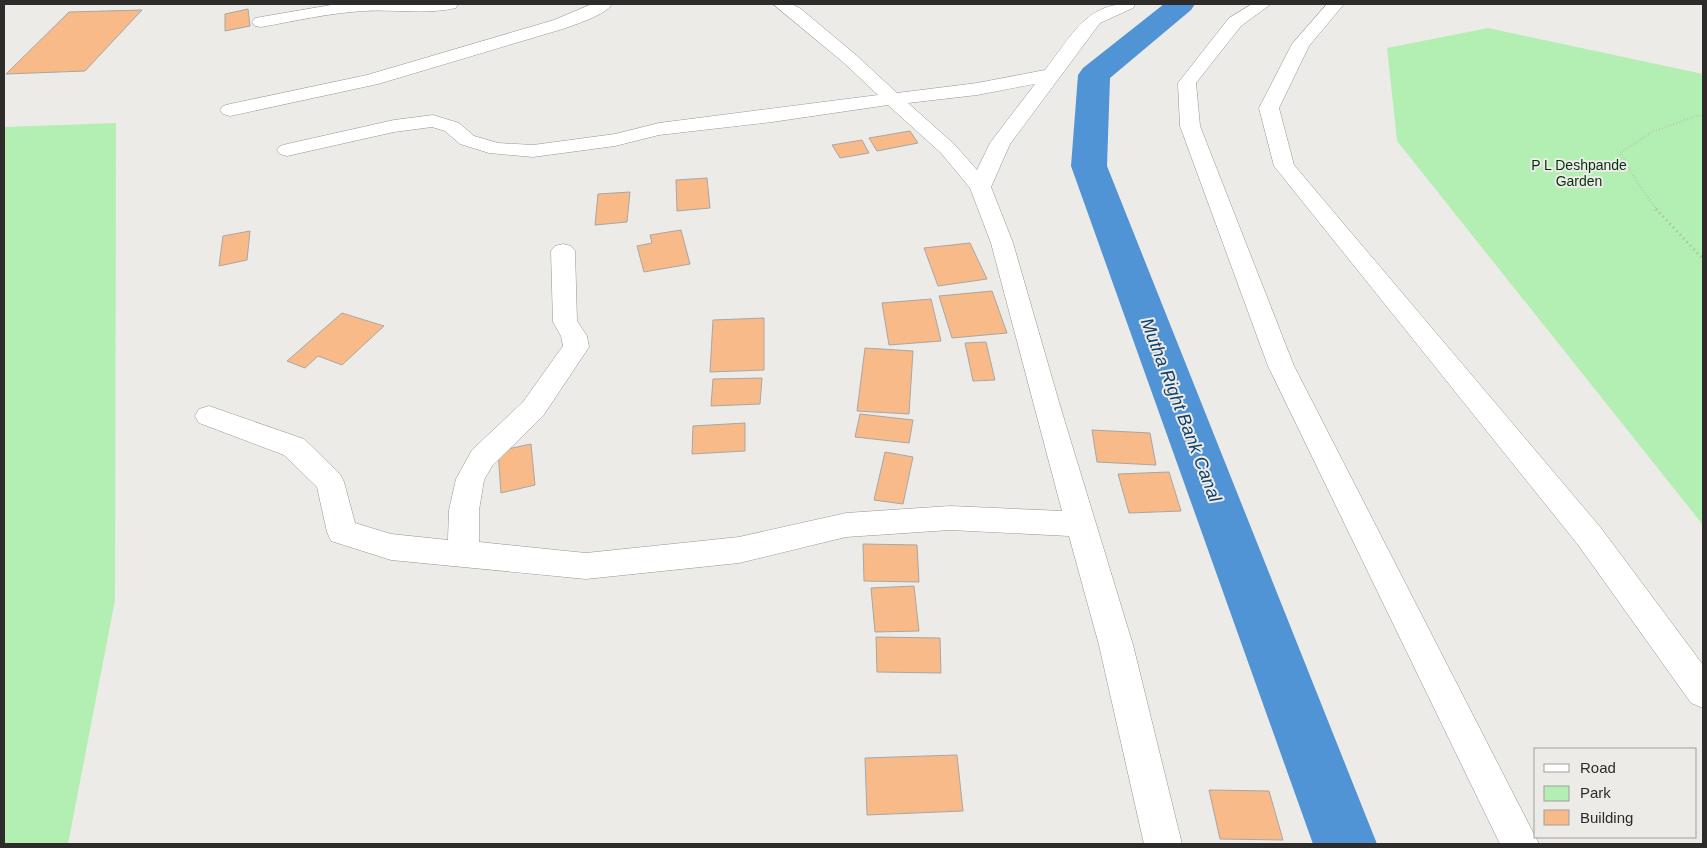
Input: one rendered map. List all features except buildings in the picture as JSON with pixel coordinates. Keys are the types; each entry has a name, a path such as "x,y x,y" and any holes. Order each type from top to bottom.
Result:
{"street":[{"path":"262,22 324,10 364,6 435,6 450,4"},
{"path":"230,110 371,80 560,24 604,4"},
{"path":"780,4 795,13 843,53 948,149 980,188 1002,243 1116,645 1163,844"},
{"path":"980,188 1000,143 1094,19 1126,4"},
{"path":"1263,4 1236,22 1187,83 1190,126 1281,366 1520,844"},
{"path":"1336,4 1301,44 1269,108 1284,166 1590,537 1703,692"},
{"path":"287,150 394,126 432,122 452,127 467,140 496,149 533,150 615,140 659,129 772,116 892,98 977,89 1051,74"},
{"path":"463,554 464,510 470,478 482,458 533,409 576,347 574,336 565,322 563,251"},
{"path":"209,416 294,447 330,482 342,532 391,547 586,566 739,550 846,526 950,518 1081,524"}],"path":[{"path":"1703,116 1698,115 1652,132 1620,153 1632,176 1703,259"}],"green space":[{"name":"P L Deshpande Garden","path":"1488,28 1703,74 1703,525 1397,141 1387,48"},
{"path":"116,123 115,600 68,844 4,844 4,127"}],"waterway":[{"name":"Mutha Right Bank Canal","path":"1181,4 1094,75 1089,166 1345,844"}]}
